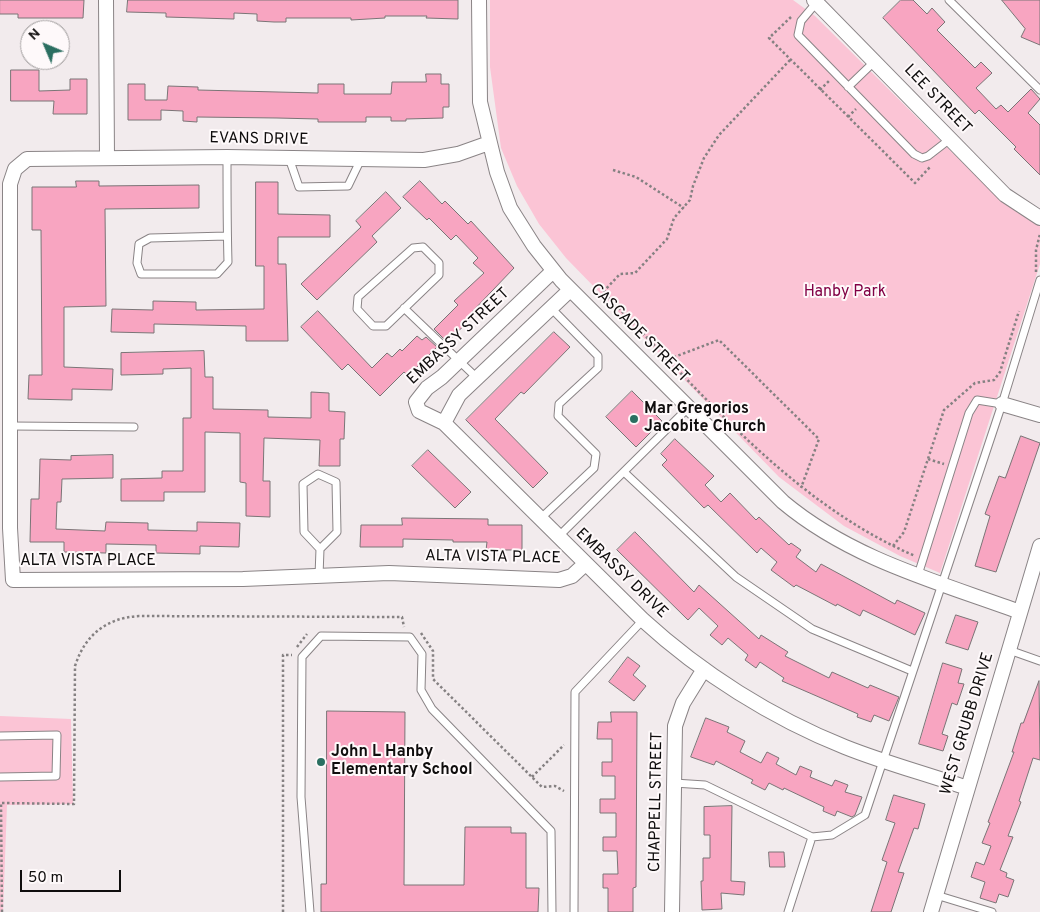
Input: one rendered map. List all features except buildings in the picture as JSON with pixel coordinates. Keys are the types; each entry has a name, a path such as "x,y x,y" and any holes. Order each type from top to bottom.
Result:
{"street":[{"path":"106,0 107,157"},
{"name":"CASCADE STREET","path":"479,0 480,102 489,143 510,208 534,246 570,290 783,502 810,524 874,559 1020,612"},
{"name":"LEE STREET","path":"816,1 1006,195 1040,218"},
{"name":"EVANS DRIVE","path":"26,159 289,157 424,160 458,154 489,143"},
{"name":"ALTA VISTA PLACE","path":"26,159 15,170 10,184 10,528 13,580 243,579 389,573 559,580 572,576 585,564"},
{"name":"EMBASSY STREET","path":"444,423 420,411 416,402 427,388 459,361 554,271"},
{"path":"444,423 459,396 570,290"},
{"path":"1002,404 1040,415"},
{"name":"EMBASSY DRIVE","path":"444,423 585,564 668,643 704,670 794,723 845,747 967,788"},
{"name":"WEST GRUBB DRIVE","path":"932,912 967,788 1040,546"},
{"name":"CHAPPELL STREET","path":"672,912 675,726 683,703 704,670"}],"lane":[{"path":"949,0 1040,90"},
{"path":"816,1 801,21 798,35 848,88 914,154 922,158 928,156 950,138"},
{"path":"848,88 875,61"},
{"path":"227,157 228,262 217,274 141,274 138,263 139,244 150,238 227,236"},
{"path":"289,157 299,187 348,186 361,159"},
{"path":"413,248 423,248 439,263 438,275 404,308 386,326 373,326 357,309 358,297 413,248"},
{"path":"674,783 705,784 812,837 832,835 865,815 940,583 1002,404 1040,280"},
{"path":"404,308 477,378"},
{"path":"540,518 594,468 596,454 558,416 559,404 598,368 598,356 551,308"},
{"path":"918,575 970,413 977,400 1002,404"},
{"path":"558,537 688,408"},
{"path":"11,426 134,427"},
{"path":"624,472 736,577 812,629 912,670"},
{"path":"319,576 320,549 337,532 336,482 318,474 303,484 304,532 320,549"},
{"path":"574,912 575,692 644,620"},
{"path":"310,912 301,797 302,656 321,636 410,637 422,654 422,690 432,708 551,831 552,912"},
{"path":"1009,650 1040,661"},
{"path":"0,736 57,735 56,776 0,777"},
{"path":"788,912 812,837"},
{"path":"936,895 992,912"}],"path":[{"path":"790,60 719,135 704,158 693,186 690,200 674,218 667,239 635,273 620,274 603,292 668,359 801,488 858,528 923,560"},
{"path":"613,170 636,178 684,208"},
{"path":"668,359 718,340 819,439 801,488"},
{"path":"928,459 952,466"},
{"path":"2,912 0,803 74,804 75,666 78,656 89,638 106,624 128,617 139,616 402,616 403,626 410,628"},
{"path":"325,622 326,616"},
{"path":"417,631 427,639 434,651 433,679 542,787 561,788 565,791 565,801"},
{"path":"283,912 283,655 293,655 300,640 310,632"}],"green space":[{"name":"Hanby Park","path":"490,0 793,0 815,16 1001,201 1023,216 1040,222 1040,264 940,573 900,556 844,526 779,477 566,258 539,224 517,186 501,148 490,67"},
{"path":"0,716 71,719 73,804 7,805 3,912 0,912"}],"place":[{"name":"Mar Gregorios Jacobite Church","path":"634,419"},
{"name":"John L Hanby Elementary School","path":"321,762"}]}
